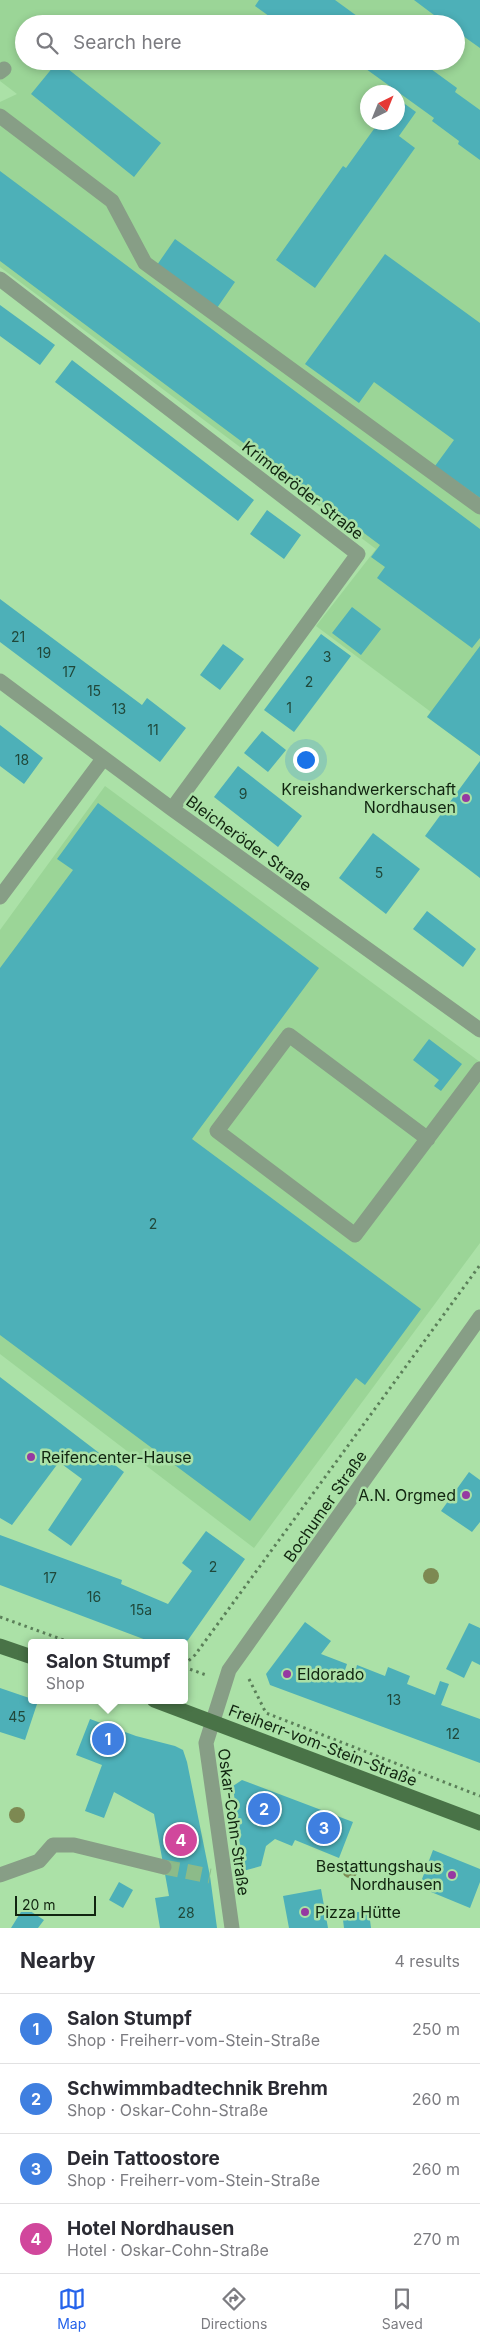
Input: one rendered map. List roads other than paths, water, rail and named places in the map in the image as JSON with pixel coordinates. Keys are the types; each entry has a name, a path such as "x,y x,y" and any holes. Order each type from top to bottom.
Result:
{"main road":[{"path":"0,1646 28,1656"},
{"name":"Freiherr-vom-Stein-Straße","path":"165,1704 480,1823"}],"street":[{"path":"0,116 112,201 145,263 480,507"},
{"name":"Krimderöder Straße","path":"0,279 358,554 172,809"},
{"name":"Bleicheröder Straße","path":"0,681 103,759 480,1029"},
{"path":"0,897 103,759"},
{"path":"428,1139 289,1035 217,1131 355,1235 428,1139 480,1068"},
{"name":"Bochumer Straße","path":"213,1722 230,1670 480,1317"},
{"name":"Oskar-Cohn-Straße","path":"213,1722 206,1743 216,1878 232,1928"},
{"path":"0,1875 40,1861 53,1845 74,1845 164,1868"}],"tunnel":[{"path":"164,1867 210,1876"}],"place":[{"name":"Kreishandwerkerschaft Nordhausen","path":"466,798"},
{"name":"Reifencenter-Hause","path":"31,1457"},
{"name":"A.N. Orgmed","path":"466,1495"},
{"name":"Eldorado","path":"287,1674"},
{"name":"Salon Stumpf","path":"108,1739"},
{"name":"Schwimmbadtechnik Brehm","path":"264,1809"},
{"name":"Dein Tattoostore","path":"324,1828"},
{"name":"Hotel Nordhausen","path":"181,1840"},
{"name":"Bestattungshaus Nordhausen","path":"452,1875"},
{"name":"Pizza Hütte","path":"305,1912"}]}
